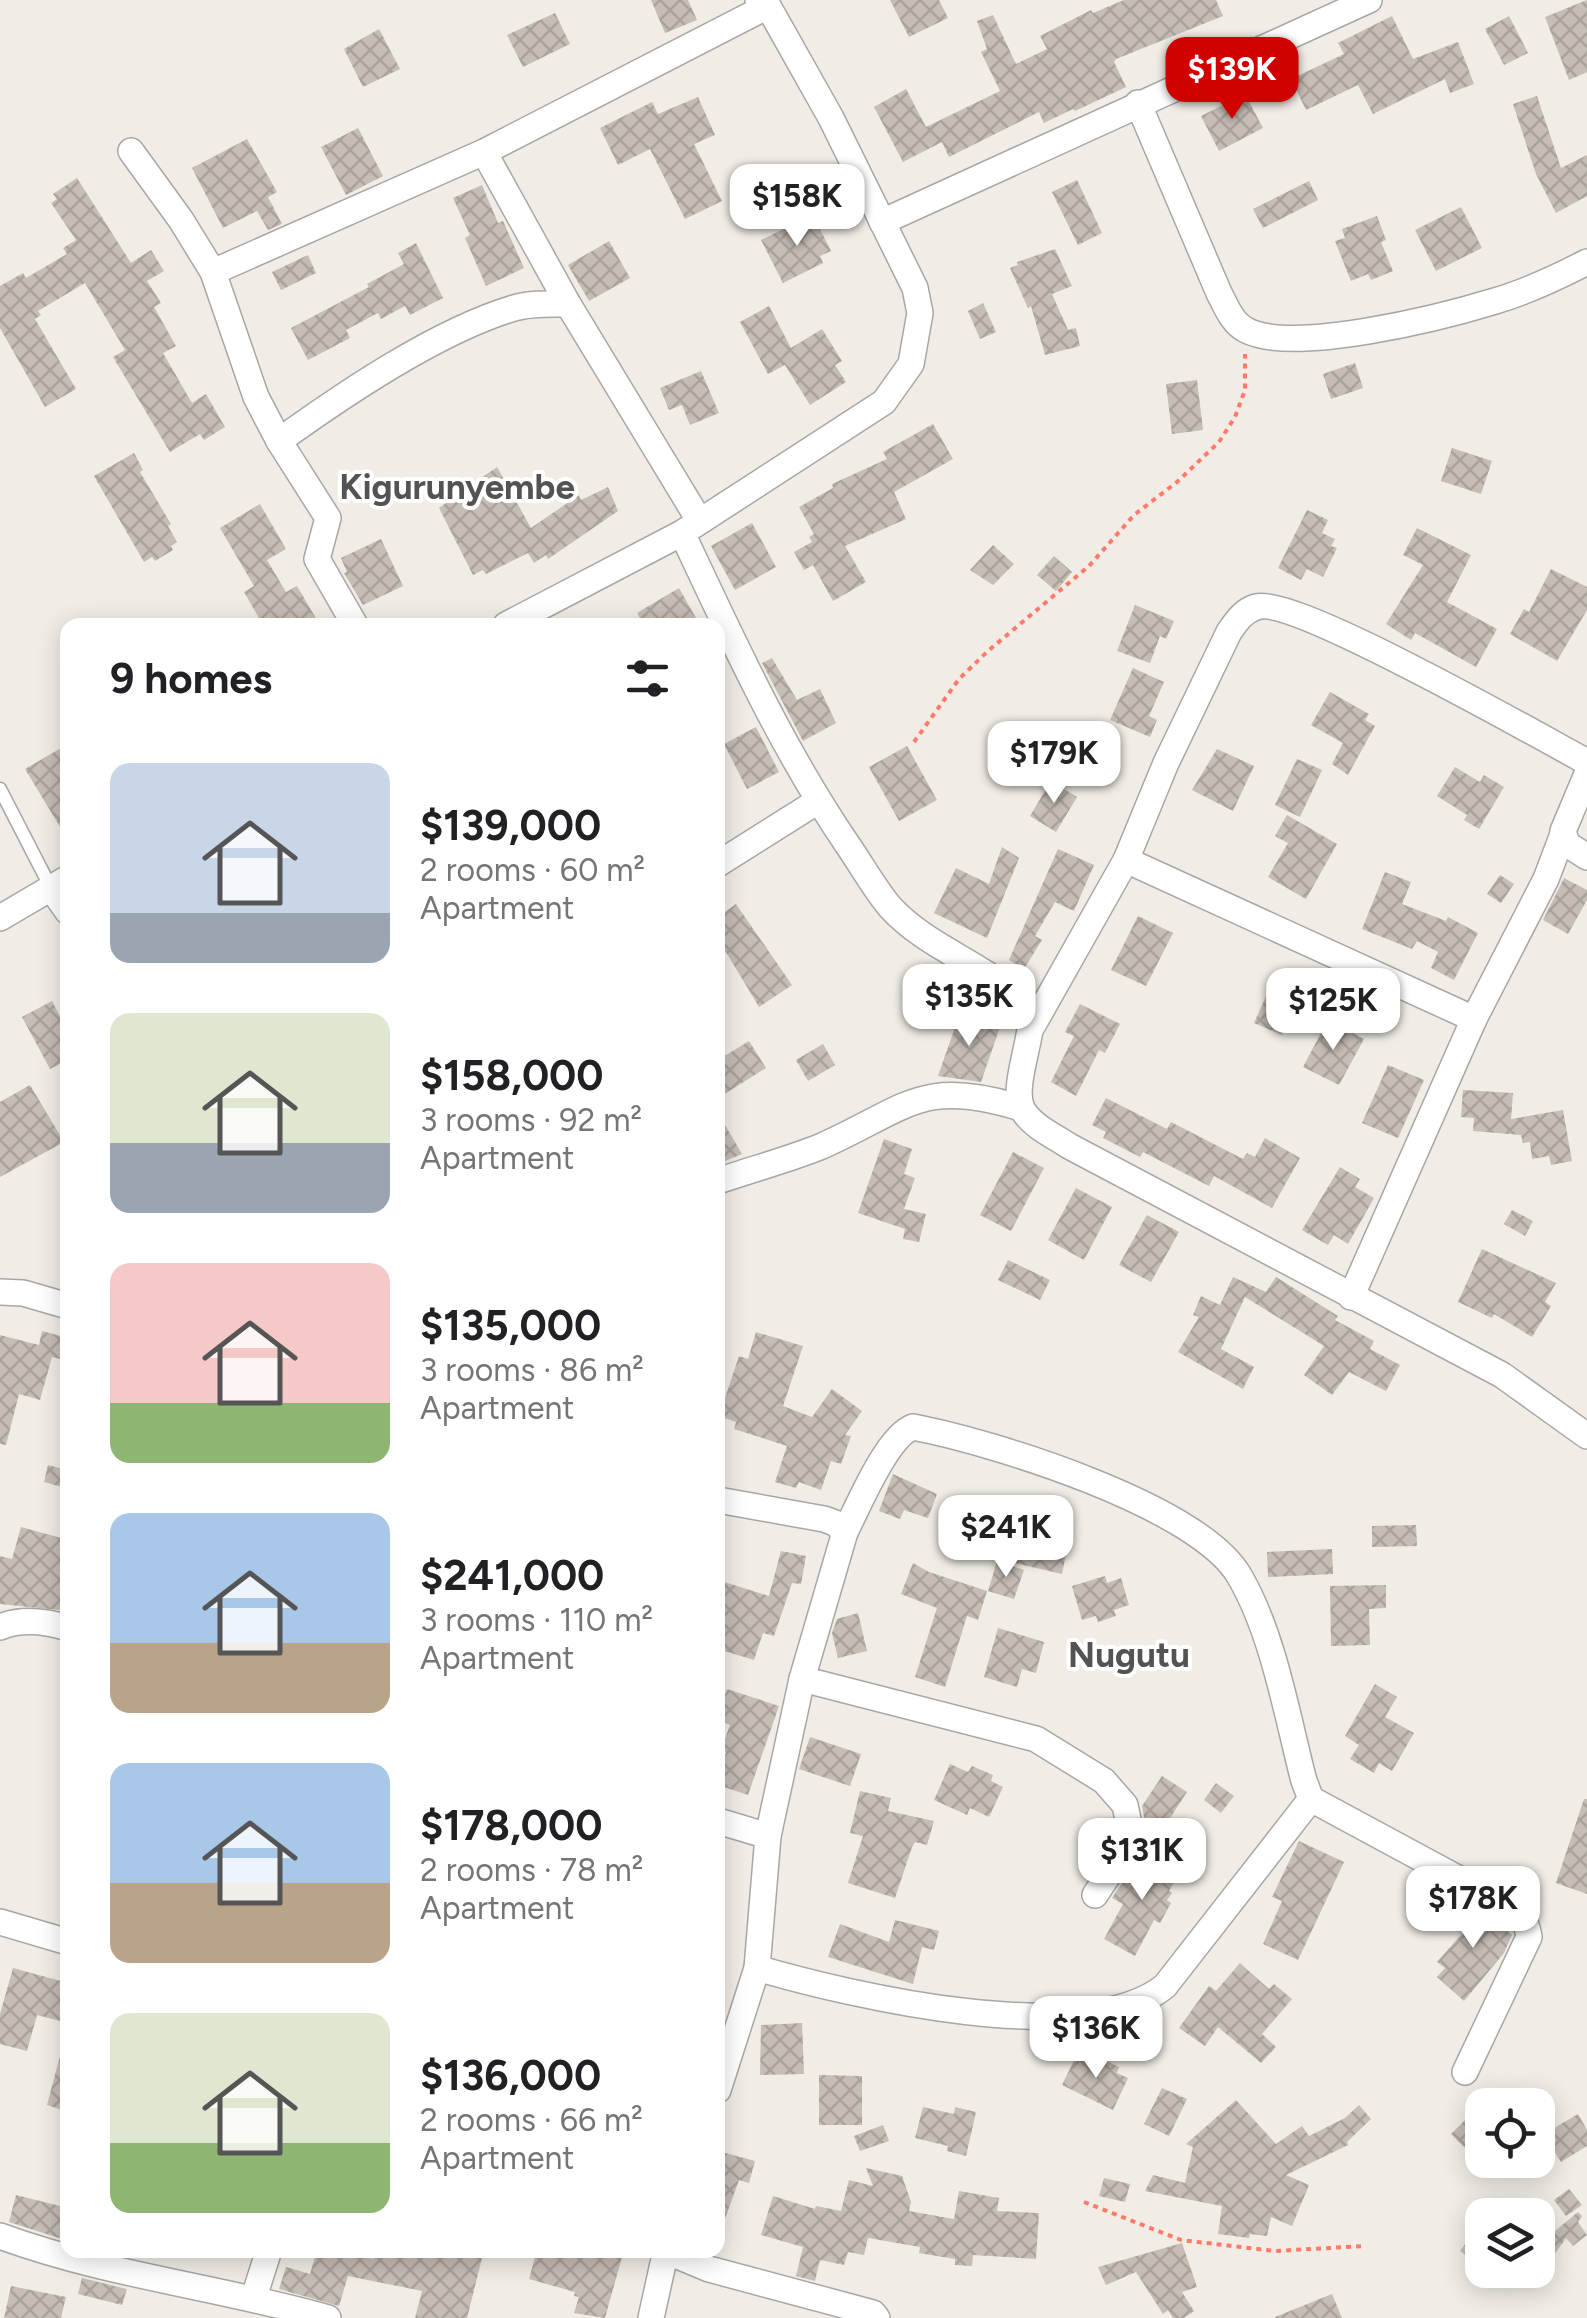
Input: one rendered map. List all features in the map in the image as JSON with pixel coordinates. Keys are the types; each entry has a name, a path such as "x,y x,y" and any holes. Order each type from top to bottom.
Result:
{"street":[{"path":"882,222 1368,0"},
{"path":"213,272 484,152 763,3 831,118 915,288 920,313 911,364 884,402 690,527 519,618"},
{"path":"1138,103 1219,293 1244,330 1286,338 1399,324 1496,301 1587,262"},
{"path":"130,150 213,272 256,397 328,518 317,560 351,618"},
{"path":"484,152 690,527 749,674 818,801 890,906 927,940 1020,998 1031,1011 1033,1025"},
{"path":"279,441 355,388 473,324 517,307 568,304"},
{"path":"1020,1108 1019,1086 1033,1025 1126,860 1166,763 1229,632 1241,616 1257,606 1277,606 1353,638 1587,762"},
{"path":"1352,1296 1474,1018 1546,879 1564,824 1587,774"},
{"path":"725,860 818,801"},
{"path":"1563,834 1567,844 1587,857"},
{"path":"1126,860 1474,1018"},
{"path":"0,918 59,883"},
{"path":"725,1179 816,1148 930,1095 980,1096 1020,1108 1069,1146 1502,1376 1587,1436"},
{"path":"0,1292 23,1293 60,1304"},
{"path":"725,2068 757,1968 768,1836 802,1679 845,1532 874,1474 902,1432 913,1427 993,1445 1124,1494 1223,1554 1248,1593 1272,1660 1312,1799 1520,1912 1526,1923 1529,1936 1465,2072"},
{"path":"725,1501 824,1519 845,1532"},
{"path":"0,1628 11,1622 31,1621 60,1626"},
{"path":"802,1679 1036,1739 1104,1781 1125,1805 1132,1839 1096,1895"},
{"path":"757,1968 829,1989 990,2014 1052,2017 1136,2003 1165,1986 1312,1799"},
{"path":"725,1823 768,1836"},
{"path":"0,1922 60,1940"},
{"path":"0,2236 60,2253"},
{"path":"76,2258 124,2272 254,2297 328,2318"},
{"path":"254,2297 266,2258"},
{"path":"650,2318 664,2258"},
{"path":"682,2258 708,2269 873,2313 876,2318"}],"lane":[{"path":"0,788 59,883"}],"path":[{"path":"914,742 974,665 1076,578 1134,516 1219,442 1235,417 1245,390 1244,330"},
{"path":"1084,2202 1180,2240 1275,2251 1365,2246"}],"building":[{"path":"651,0 688,0 697,20 665,33"},
{"path":"890,0 939,0 948,18 909,37"},
{"path":"1124,0 1216,0 1223,16 1116,59 1126,87 1075,111 1044,123 1039,112 949,157 942,142 903,162 874,107 906,89 926,127 1000,91 981,52 987,49 977,21 993,15 1016,64 1047,49 1040,36 1091,10 1093,13"},
{"path":"1587,0 1587,72 1569,80 1545,17"},
{"path":"555,13 570,44 523,67 507,35"},
{"path":"1392,16 1413,59 1458,42 1474,84 1450,93 1445,79 1373,114 1358,85 1306,110 1291,79 1344,54 1338,43"},
{"path":"1509,16 1528,53 1504,65 1485,29"},
{"path":"379,29 400,69 363,87 344,49"},
{"path":"1245,94 1263,128 1219,151 1201,116"},
{"path":"1537,96 1561,168 1587,155 1587,196 1556,213 1536,174 1513,104"},
{"path":"698,97 715,135 694,144 722,201 685,219 650,149 618,165 600,128 652,102 658,114"},
{"path":"358,128 383,176 346,195 321,147"},
{"path":"247,139 277,192 268,197 282,224 268,230 257,211 223,228 192,168"},
{"path":"77,178 131,263 151,250 164,271 147,281 161,303 154,307 176,346 163,353 192,403 206,394 225,427 204,440 200,434 170,452 113,357 125,350 85,283 38,311 41,315 35,319 76,389 45,407 0,328 0,286 23,273 26,278 67,254 63,248 76,240 51,203 57,199 53,194"},
{"path":"1077,180 1102,233 1078,245 1052,192"},
{"path":"1309,181 1318,200 1263,228 1253,209"},
{"path":"482,185 524,268 486,286 453,198"},
{"path":"1461,207 1482,248 1436,271 1415,230"},
{"path":"813,215 831,251 820,256 823,263 783,283 761,240"},
{"path":"1377,216 1386,240 1381,242 1393,271 1371,280 1368,274 1351,281 1335,241 1345,238 1342,229"},
{"path":"609,241 630,278 589,301 568,265"},
{"path":"416,243 443,298 410,315 405,306 381,319 378,313 346,330 350,338 308,360 291,328 404,264 398,253"},
{"path":"1055,249 1072,286 1052,294 1068,330 1076,328 1080,346 1045,355 1031,306 1028,308 1010,268"},
{"path":"308,255 316,273 281,290 272,272"},
{"path":"983,303 996,332 980,339 968,311"},
{"path":"769,306 791,348 822,329 842,361 835,365 846,382 810,405 785,365 768,374 740,322"},
{"path":"1355,363 1363,388 1331,399 1323,374"},
{"path":"701,371 719,413 690,425 682,405 669,410 660,388"},
{"path":"1197,380 1203,430 1172,434 1166,384"},
{"path":"933,424 953,459 894,492 906,519 845,546 866,582 833,601 813,565 804,570 794,552 812,542 809,537 814,534 799,507 833,488 832,484 887,459 883,452"},
{"path":"1452,448 1492,461 1481,494 1441,481"},
{"path":"134,453 177,542 171,546 173,550 155,561 152,557 144,562 94,476"},
{"path":"497,467 531,528 579,495 581,500 608,487 618,511 548,559 546,555 534,563 528,553 486,574 483,570 473,575 439,508"},
{"path":"260,504 286,549 267,560 286,592 297,586 316,618 259,618 244,592 254,586 220,528"},
{"path":"1307,510 1328,520 1322,533 1335,539 1331,546 1337,548 1323,577 1307,569 1301,580 1278,568"},
{"path":"752,523 776,567 735,590 711,546"},
{"path":"1417,528 1471,555 1447,602 1497,629 1476,667 1415,633 1411,640 1386,624 1423,565 1403,555"},
{"path":"381,539 403,586 363,605 344,573 347,572 341,558"},
{"path":"993,545 1014,564 993,585 970,570"},
{"path":"1054,556 1072,572 1056,591 1037,575"},
{"path":"1551,569 1587,587 1587,610 1557,661 1510,634 1524,609 1529,612"},
{"path":"679,588 696,618 640,618 637,613"},
{"path":"1135,605 1174,621 1166,639 1160,636 1150,663 1117,651"},
{"path":"772,658 797,700 820,689 836,723 803,741 762,663"},
{"path":"1133,668 1164,682 1149,716 1157,720 1150,737 1110,720"},
{"path":"1330,692 1369,714 1365,720 1375,726 1348,775 1332,764 1343,743 1311,725"},
{"path":"756,727 779,772 747,789 725,743"},
{"path":"907,746 937,800 899,821 869,767"},
{"path":"60,749 60,827 25,769"},
{"path":"1217,749 1254,766 1233,811 1192,790"},
{"path":"1297,759 1322,770 1300,817 1275,805"},
{"path":"1455,767 1480,782 1484,775 1504,787 1479,829 1464,820 1467,815 1437,796"},
{"path":"1051,781 1077,797 1056,832 1030,816"},
{"path":"1287,815 1337,844 1306,899 1268,877 1288,843 1275,836"},
{"path":"1002,847 1019,858 987,938 934,913 956,868 989,884"},
{"path":"1058,849 1094,865 1074,911 1055,902 1035,936 1042,940 1024,969 1009,960"},
{"path":"1385,872 1411,882 1402,904 1446,921 1448,917 1478,933 1454,980 1431,968 1438,952 1417,941 1412,949 1362,929"},
{"path":"1500,875 1514,884 1501,903 1487,894"},
{"path":"1564,878 1587,890 1587,900 1568,934 1543,920"},
{"path":"736,904 792,985 759,1007 725,953 725,912"},
{"path":"1138,916 1173,933 1146,986 1111,970"},
{"path":"1278,970 1305,982 1282,1035 1254,1023"},
{"path":"52,1001 60,1016 60,1064 50,1069 22,1017"},
{"path":"1080,1004 1120,1024 1105,1053 1099,1050 1076,1096 1051,1082 1074,1036 1065,1032"},
{"path":"960,1013 1000,1027 981,1082 938,1076"},
{"path":"1328,1020 1364,1039 1339,1085 1303,1067"},
{"path":"749,1041 766,1068 725,1094 725,1056"},
{"path":"823,1044 835,1065 808,1081 796,1060"},
{"path":"1388,1065 1424,1080 1398,1138 1362,1123"},
{"path":"30,1085 60,1135 60,1144 0,1177 0,1102"},
{"path":"1463,1090 1513,1093 1511,1119 1563,1110 1572,1161 1551,1165 1549,1156 1532,1159 1530,1142 1523,1143 1521,1135 1473,1131 1474,1118 1461,1117"},
{"path":"1106,1098 1167,1129 1171,1122 1243,1159 1247,1153 1255,1157 1265,1138 1300,1158 1272,1208 1214,1176 1209,1186 1143,1152 1140,1157 1103,1138 1106,1132 1092,1125"},
{"path":"725,1125 742,1154 725,1161"},
{"path":"884,1139 912,1149 904,1174 915,1178 904,1209 926,1214 919,1242 903,1239 905,1229 858,1213"},
{"path":"1013,1152 1044,1168 1011,1231 980,1215"},
{"path":"1340,1167 1360,1179 1355,1187 1374,1198 1348,1244 1334,1235 1328,1245 1302,1230"},
{"path":"1076,1188 1112,1207 1084,1260 1048,1240"},
{"path":"1512,1210 1533,1221 1525,1236 1504,1224"},
{"path":"1147,1215 1179,1232 1151,1282 1119,1265"},
{"path":"1482,1249 1556,1283 1545,1302 1551,1306 1532,1337 1494,1314 1492,1318 1458,1302"},
{"path":"1008,1260 1050,1280 1040,1300 998,1280"},
{"path":"1233,1277 1266,1292 1276,1277 1338,1316 1335,1320 1374,1341 1370,1349 1400,1365 1386,1391 1349,1372 1332,1395 1304,1375 1324,1346 1245,1297 1221,1349 1254,1367 1243,1389 1178,1352 1199,1317 1193,1315 1201,1296 1220,1305"},
{"path":"42,1331 60,1336 60,1359 52,1357 40,1400 19,1394 6,1445 0,1444 0,1335 39,1345"},
{"path":"756,1332 803,1346 783,1406 812,1417 832,1389 862,1411 845,1435 851,1436 841,1464 831,1461 821,1490 799,1482 796,1488 775,1482 787,1446 734,1429 736,1422 725,1418 725,1398 739,1356 748,1359"},
{"path":"48,1465 60,1468 60,1486 44,1482"},
{"path":"893,1474 937,1494 928,1518 904,1510 900,1519 879,1511"},
{"path":"1416,1525 1417,1546 1372,1547 1372,1526"},
{"path":"21,1527 60,1538 60,1610 0,1604 0,1556 12,1559"},
{"path":"1019,1532 1068,1544 1062,1574 1011,1562"},
{"path":"1332,1549 1333,1574 1268,1577 1267,1552"},
{"path":"781,1551 806,1556 801,1584 792,1583 774,1636 763,1633 754,1660 725,1651 725,1582 769,1596"},
{"path":"997,1561 1024,1570 1014,1599 988,1591"},
{"path":"913,1563 987,1591 978,1620 967,1616 945,1687 915,1677 937,1608 901,1594"},
{"path":"1105,1576 1107,1583 1121,1578 1129,1605 1114,1610 1116,1616 1098,1622 1096,1616 1082,1620 1072,1586"},
{"path":"1386,1585 1386,1608 1369,1609 1370,1645 1331,1646 1330,1586"},
{"path":"858,1613 867,1651 838,1658 832,1633 837,1619"},
{"path":"998,1628 1044,1642 1036,1673 1022,1669 1017,1687 984,1677"},
{"path":"1375,1684 1397,1697 1385,1717 1414,1733 1392,1771 1379,1763 1374,1773 1350,1759 1359,1745 1345,1736"},
{"path":"727,1689 779,1706 748,1795 725,1787 725,1739 730,1725 725,1723"},
{"path":"810,1737 861,1754 850,1786 799,1769"},
{"path":"950,1764 968,1772 972,1766 993,1775 991,1781 1003,1787 989,1817 970,1808 967,1815 934,1800"},
{"path":"1162,1776 1187,1792 1159,1835 1146,1827 1142,1806"},
{"path":"1216,1783 1234,1796 1221,1813 1204,1800"},
{"path":"860,1791 891,1798 888,1811 934,1821 927,1845 915,1842 912,1847 895,1898 848,1883 863,1836 850,1833"},
{"path":"1587,1799 1587,1894 1556,1883"},
{"path":"1299,1841 1344,1862 1298,1960 1263,1944 1282,1901 1272,1897"},
{"path":"1148,1853 1180,1871 1169,1891 1172,1893 1167,1900 1171,1903 1160,1923 1154,1920 1135,1956 1104,1939 1123,1904 1112,1898 1130,1871 1136,1875"},
{"path":"1466,1901 1512,1935 1504,1953 1464,2001 1437,1977 1445,1968 1437,1962 1468,1927 1454,1915"},
{"path":"895,1920 939,1931 934,1950 922,1947 913,1984 828,1957 840,1924 889,1942"},
{"path":"1240,1963 1269,1989 1274,1984 1292,1999 1262,2034 1276,2047 1261,2063 1218,2027 1205,2046 1179,2028 1209,1986 1216,1991"},
{"path":"13,1968 60,1981 60,2021 37,2015 27,2051 0,2044 0,2014"},
{"path":"802,2023 804,2074 760,2075 761,2025"},
{"path":"1077,2054 1096,2063 1099,2057 1119,2067 1117,2073 1128,2078 1113,2110 1062,2085"},
{"path":"60,2056 60,2109 47,2105"},
{"path":"819,2075 862,2076 862,2125 819,2125"},
{"path":"1162,2088 1187,2099 1169,2136 1144,2124"},
{"path":"1236,2100 1276,2144 1302,2126 1309,2136 1345,2118 1359,2105 1371,2119 1348,2145 1286,2175 1309,2185 1292,2226 1271,2217 1267,2236 1218,2234 1222,2206 1145,2191 1153,2175 1185,2183 1193,2147 1186,2144"},
{"path":"923,2107 954,2114 955,2107 976,2112 966,2156 947,2151 948,2146 915,2138"},
{"path":"1578,2114 1587,2130 1587,2146 1561,2162 1555,2152 1555,2128"},
{"path":"1465,2120 1465,2148 1451,2134"},
{"path":"883,2125 889,2141 860,2151 854,2136"},
{"path":"725,2153 755,2161 749,2183 739,2180 725,2219"},
{"path":"866,2168 902,2176 911,2202 909,2211 954,2219 959,2191 999,2198 997,2211 1039,2213 1036,2259 973,2255 972,2266 955,2265 955,2259 919,2253 920,2247 868,2238 864,2255 848,2252 844,2265 820,2260 815,2281 796,2276 803,2247 761,2235 773,2196 815,2209 816,2206 841,2211 849,2180 873,2186"},
{"path":"1104,2178 1130,2184 1125,2202 1099,2196"},
{"path":"1569,2189 1582,2205 1566,2216 1555,2199"},
{"path":"16,2195 60,2206 60,2238 9,2222"},
{"path":"1578,2212 1582,2216 1578,2222 1587,2235 1573,2246 1566,2238 1555,2253 1555,2231"},
{"path":"1182,2243 1197,2287 1182,2292 1194,2311 1184,2318 1173,2318 1168,2310 1163,2314 1136,2272 1106,2285 1098,2267"},
{"path":"315,2258 482,2258 467,2318 415,2318 422,2291 348,2276 339,2306 279,2289 286,2267 310,2274"},
{"path":"535,2258 622,2258 605,2318 574,2313 579,2297 574,2296 575,2292 529,2279"},
{"path":"82,2278 127,2289 122,2305 78,2294"},
{"path":"11,2286 66,2297 61,2318 4,2318"},
{"path":"1332,2294 1342,2318 1275,2318 1275,2317"}],"district":[{"name":"Kigurunyembe","path":"457,487"},
{"name":"Nugutu","path":"1129,1655"}]}
